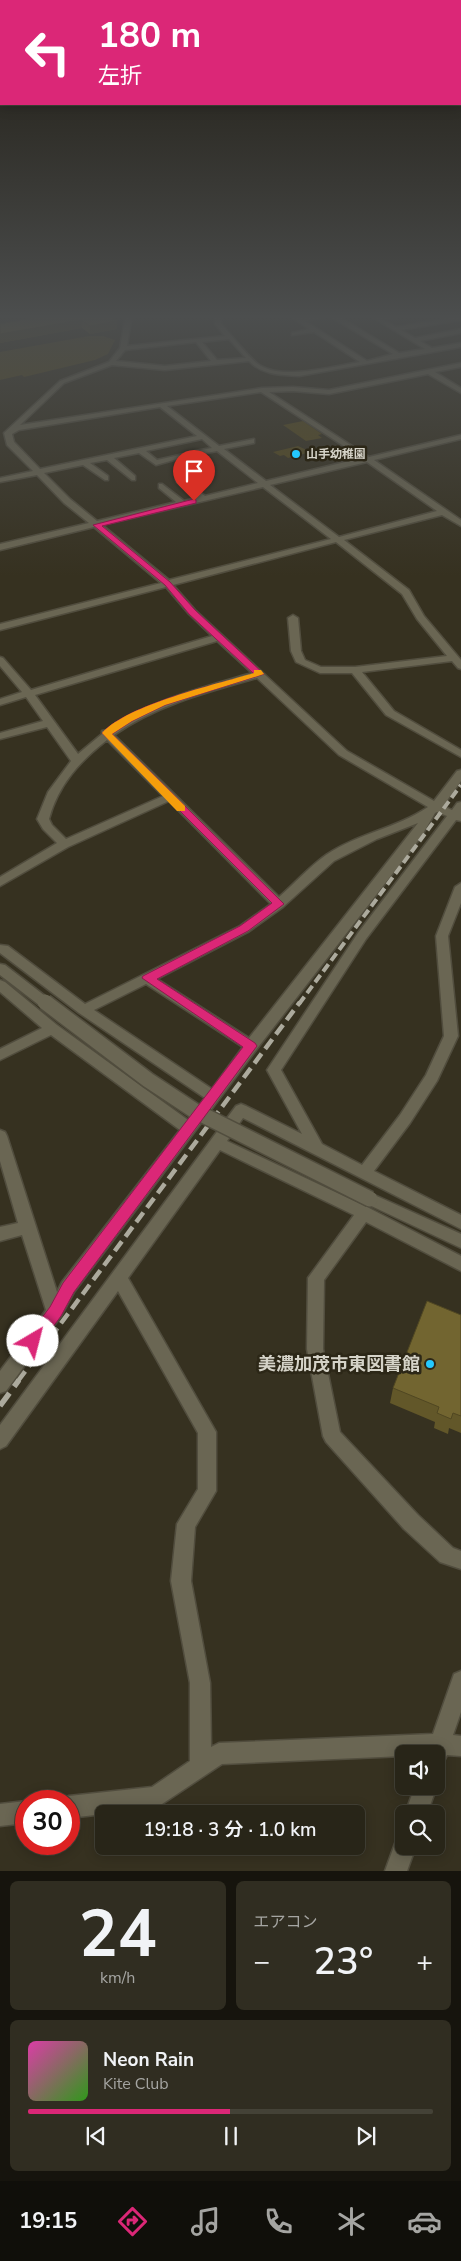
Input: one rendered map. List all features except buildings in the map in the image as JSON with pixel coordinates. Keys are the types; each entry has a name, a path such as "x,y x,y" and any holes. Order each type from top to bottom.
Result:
{"street":[{"path":"4,434 40,401"},
{"path":"4,434 18,428 186,401"},
{"path":"279,401 368,459 461,524"},
{"path":"161,405 406,592 420,617 452,658 461,666"},
{"path":"4,434 37,472 96,525 168,584 192,612 342,753 433,809 458,813 362,936 274,1070 317,1149"},
{"path":"0,547 461,436"},
{"path":"0,480 202,437"},
{"path":"198,453 251,441"},
{"path":"140,450 156,462 184,456"},
{"path":"108,457 132,478"},
{"path":"84,462 104,478"},
{"path":"180,480 204,499"},
{"path":"162,486 184,504"},
{"path":"0,627 443,512"},
{"path":"293,618 296,651 302,662 320,670 355,670 452,658"},
{"path":"0,702 219,637"},
{"path":"0,660 29,694 77,761"},
{"path":"355,670 390,713 461,754"},
{"path":"64,844 47,827 43,819 51,794 61,777 106,733 128,719 162,703 260,674"},
{"path":"0,736 49,722"},
{"path":"106,733 279,904"},
{"path":"0,1385 55,1312 68,1287 190,1129 251,1046 417,834 433,809 461,773"},
{"path":"0,882 64,844 169,797"},
{"path":"84,1010 244,929 279,904 330,858 373,836 420,818 433,809"},
{"path":"364,1173 406,1119 432,1077 451,1036 442,936 461,887"},
{"path":"0,949 4,949 84,1010 214,1097"},
{"path":"0,968 148,1080 195,1110 367,1206 461,1264"},
{"path":"148,978 251,1046"},
{"path":"0,985 52,1029 190,1129"},
{"path":"0,1056 52,1029"},
{"path":"0,1440 241,1110 461,1222"},
{"path":"0,1136 55,1312"},
{"path":"218,1143 367,1206 461,1242"},
{"path":"367,1206 316,1278 314,1349 332,1436 411,1522 447,1555 461,1560"},
{"path":"0,1234 27,1227"},
{"path":"120,1277 207,1432 206,1491 186,1524 181,1581 200,1683 201,1766"},
{"path":"80,1806 156,1797 220,1754 446,1748 461,1681"},
{"path":"0,1815 15,1813"},
{"path":"396,1871 402,1855"}],"shaded area":[{"path":"303,421 322,434 318,435 322,438 306,441 283,425"},
{"path":"298,446 311,452 288,458 273,452"}],"railway":[{"path":"299,1004 461,785"},
{"path":"18,1381 300,1002"},
{"path":"0,1406 19,1380"}],"slow traffic":[{"path":"181,808 106,733 128,719 162,703 260,674 258,672"}],"place":[{"name":"山手幼稚園","path":"296,454"},
{"name":"美濃加茂市東図書館","path":"430,1364"}],"route":[{"path":"33,1341 55,1312 68,1287 251,1046 148,978 244,929 279,904 106,733 128,719 162,703 260,674 192,612 168,584 96,525 194,501"}]}
